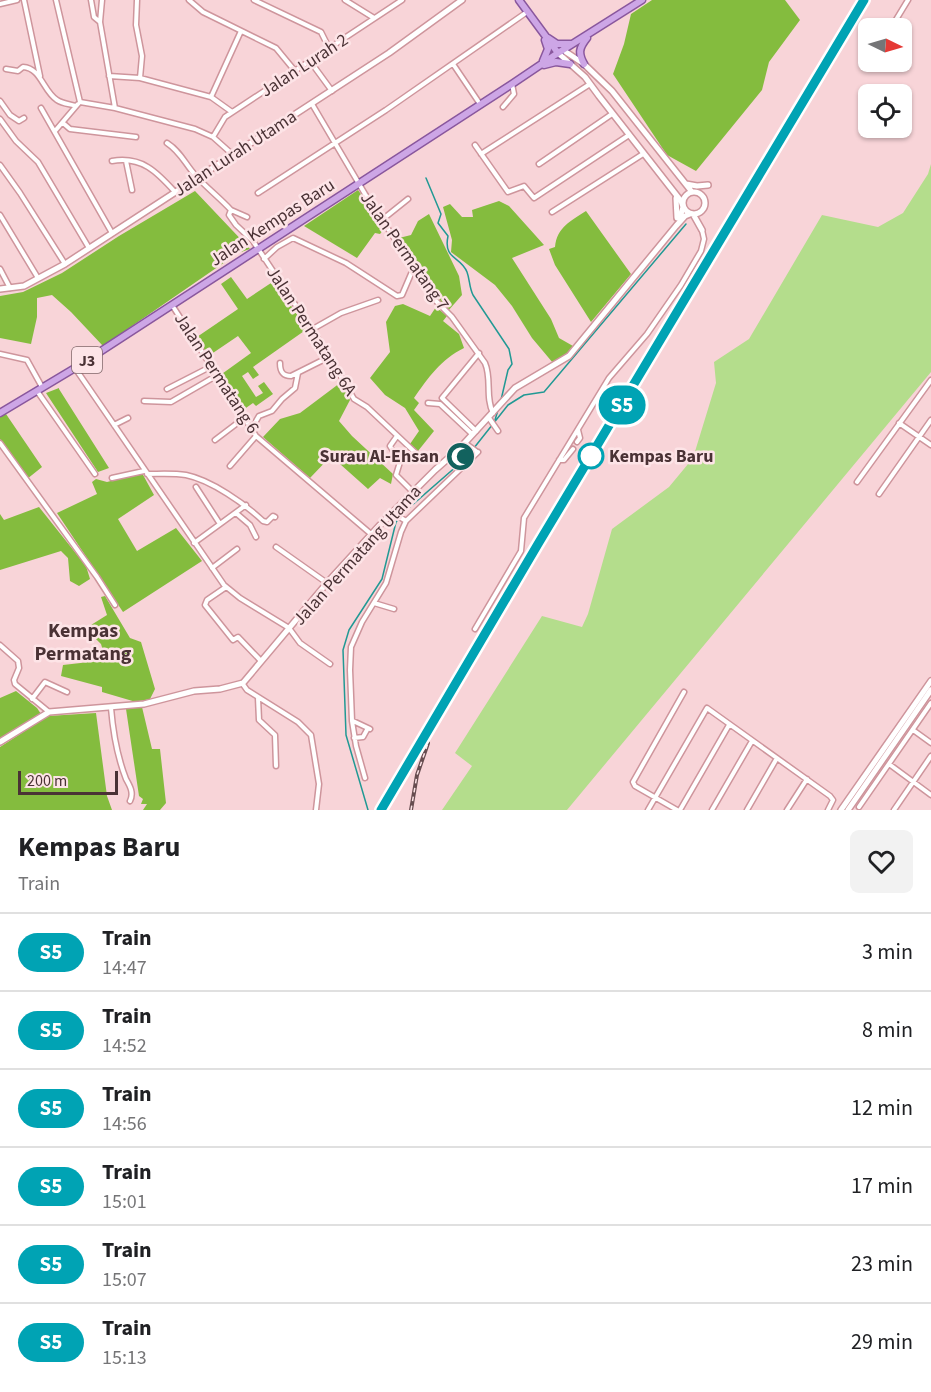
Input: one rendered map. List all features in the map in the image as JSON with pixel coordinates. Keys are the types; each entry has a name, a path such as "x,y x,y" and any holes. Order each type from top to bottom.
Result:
{"main road":[{"path":"519,0 549,43 560,51"},
{"name":"Jalan Kempas Baru","path":"0,413 258,251 560,51 642,0"},
{"path":"584,64 579,55 580,46 591,33"},
{"path":"543,34 557,44 573,44"},
{"path":"539,67 548,49 543,34"},
{"path":"539,67 556,62 570,64"}],"street":[{"path":"0,4 16,0"},
{"path":"24,0 40,76 51,95 59,101 115,108 178,123 213,137 232,154"},
{"path":"56,0 78,104"},
{"path":"91,0 94,17 100,22"},
{"path":"102,0 100,22 115,108"},
{"path":"137,0 136,25 142,56 140,78"},
{"path":"189,0 203,12 276,48 295,71"},
{"path":"254,0 321,32 329,48"},
{"path":"268,7 272,0"},
{"path":"345,0 374,18"},
{"name":"Jalan Lurah 2","path":"213,137 224,119 232,112 402,0"},
{"name":"Jalan Lurah Utama","path":"0,289 19,288 65,264 389,53 461,0"},
{"path":"897,18 908,0"},
{"path":"258,193 406,96 528,11"},
{"path":"212,97 242,31"},
{"path":"560,51 584,64 612,91 684,183 704,199"},
{"path":"560,51 570,64 585,77 702,230"},
{"path":"310,61 332,91"},
{"path":"453,64 481,105"},
{"path":"6,69 18,71 25,66 40,76"},
{"path":"109,76 140,78 212,97 232,112"},
{"path":"503,107 514,94 512,84"},
{"path":"481,154 590,84"},
{"path":"0,99 10,115 19,121 24,118"},
{"path":"55,131 78,104"},
{"name":"Jalan Permatang 7","path":"312,104 359,183 435,300 452,317 489,370 489,400 492,415"},
{"path":"41,108 112,233"},
{"path":"539,164 612,114"},
{"path":"0,119 16,141 38,162 89,248"},
{"path":"63,123 70,129 136,137"},
{"path":"475,145 508,192 524,186 534,198 628,135"},
{"path":"167,143 182,155 197,178 231,210 247,217"},
{"path":"552,212 643,154"},
{"path":"112,161 126,161 152,168 175,192"},
{"path":"126,161 132,190"},
{"path":"0,165 65,264"},
{"path":"475,629 521,551 524,518 559,459 609,378 647,334 703,248 701,212 705,206 706,190 712,181 684,197 683,207"},
{"path":"684,183 697,186 708,185"},
{"path":"676,195 678,211 676,225"},
{"path":"383,219 408,199"},
{"name":"Jalan Permatang Utama","path":"676,225 683,207"},
{"name":"Jalan Permatang 6A","path":"231,210 229,215 231,221 250,237 354,399 367,407 421,458"},
{"path":"691,214 701,212"},
{"name":"Jalan Permatang Utama","path":"242,683 371,534 394,514 413,492 467,445 515,388 569,356 676,225 685,216 691,214"},
{"path":"0,215 38,279"},
{"path":"264,259 277,247 293,238 346,263 397,296 402,295 414,267"},
{"path":"0,269 10,288"},
{"path":"311,330 341,313 378,300"},
{"name":"Jalan Permatang 6","path":"172,305 256,436 371,534"},
{"path":"475,433 442,398 479,353"},
{"path":"0,354 27,360 40,390 95,474"},
{"path":"280,363 281,372 291,376 329,357"},
{"path":"167,389 210,367"},
{"path":"75,368 226,587 289,628 300,643 330,664"},
{"path":"252,429 259,416 272,411 282,399 292,393 296,388 298,373"},
{"path":"144,401 171,402 216,376"},
{"path":"857,482 931,380"},
{"path":"428,403 440,404 475,433"},
{"path":"492,415 498,429"},
{"path":"114,425 128,418"},
{"path":"215,440 244,418"},
{"path":"879,494 931,420"},
{"path":"899,423 931,445"},
{"path":"577,442 580,438 578,429"},
{"path":"230,466 256,436"},
{"path":"397,436 390,446 400,462 396,475 413,492"},
{"path":"0,443 115,605"},
{"path":"366,778 354,738 352,721 351,647 362,622 386,583 405,521 477,452 467,445"},
{"path":"559,459 568,458 573,449"},
{"path":"112,478 145,472 184,474 197,478 246,506 263,521 267,522 275,517"},
{"path":"196,487 220,524"},
{"path":"194,543 246,506"},
{"path":"236,513 250,525 256,537"},
{"path":"394,514 405,521"},
{"path":"276,547 327,583"},
{"path":"212,568 237,549"},
{"path":"226,587 207,600 205,605 233,640 238,637 261,661"},
{"path":"374,603 394,609"},
{"path":"0,645 18,660 19,667 14,681 19,688 49,712"},
{"path":"841,810 931,681"},
{"path":"32,699 45,682 67,692"},
{"path":"0,742 49,712 144,704 194,691 242,683 245,688 298,723 311,735 319,784 316,810"},
{"path":"848,810 931,690"},
{"path":"684,692 633,782 635,786 678,810 729,724"},
{"path":"258,697 259,720 275,735 276,766"},
{"path":"859,807 931,704"},
{"path":"111,708 114,735 123,770 132,791 130,801"},
{"path":"648,810 707,708 833,799 828,810"},
{"path":"352,721 369,728 363,737 354,738"},
{"path":"912,730 931,743"},
{"path":"712,810 752,741"},
{"path":"894,810 931,756"},
{"path":"747,810 777,758"},
{"path":"889,764 931,795"},
{"path":"787,810 807,779"}],"green space":[{"path":"652,0 785,0 800,20 769,62 762,90 696,171 667,155 613,74 624,44 631,14"},
{"path":"931,164 931,372 567,810 442,810 472,766 455,753 542,616 582,627 588,614 612,529 669,487 693,458 716,383 714,362 749,339 822,215 878,227 903,213 928,174"},
{"path":"358,190 385,228 380,234 375,233 357,258 304,226"},
{"path":"195,191 250,249 238,253 103,346 52,295 37,298 37,317 31,344 0,338 0,296 23,292 62,273"},
{"path":"499,201 509,206 544,245 512,258 551,319 559,338 573,346 567,354 553,363 532,338 512,306 495,285 451,252 452,240 443,207 450,204 462,217 473,217 472,210"},
{"path":"586,211 631,274 591,322 555,265 549,249 555,247 562,229"},
{"path":"429,214 459,276 462,295 448,311 438,300 399,238 411,235 418,221"},
{"path":"231,277 247,299 274,281 307,329 253,367 259,375 253,379 248,372 242,376 256,397 263,393 258,386 264,382 273,394 256,406 253,403 243,410 219,376 251,353 238,336 207,357 194,339 238,309 221,284"},
{"path":"403,304 430,316 436,307 447,316 443,321 459,334 464,348 442,363 414,398 419,403 414,410 434,431 418,451 410,444 419,431 405,408 385,395 370,378 390,352 386,322 395,306"},
{"path":"340,383 350,400 339,421 393,474 391,484 380,478 368,489 331,456 310,478 263,437 280,419 300,413"},
{"path":"59,388 109,468 98,472 46,393"},
{"path":"6,414 42,467 27,479 0,439 0,417"},
{"path":"142,473 154,495 118,519 137,551 176,528 202,561 123,612 57,513 97,494 92,482 96,479 107,482"},
{"path":"39,507 86,566 90,579 79,586 70,581 68,558 61,551 0,570 0,514 4,520"},
{"path":"105,596 130,638 141,642 155,689 150,699 136,702 102,692 102,687 61,676 63,665 98,661 104,654 101,644 92,635 91,625 107,615 101,597"},
{"path":"16,691 41,714 0,739 0,698"},
{"path":"142,707 152,749 160,749 166,803 160,810 143,810 147,804 141,804 143,799 139,796 126,709"},
{"path":"96,713 107,796 112,810 0,810 0,747 48,716"}],"waterway":[{"path":"426,178 441,214 438,223 448,236 448,250 464,267 473,295 509,349 512,364 508,370 501,400"},
{"path":"368,810 346,735 343,650 349,630 382,579 396,522 403,513 466,458 508,405 524,395 544,392 686,224"},
{"path":"495,420 498,410"}],"railway":[{"path":"381,810 864,0"},
{"path":"411,810 417,775 428,743"}],"train":[{"name":"S5","path":"381,810 864,0"}],"place":[{"name":"Surau Al-Ehsan","path":"460,456"},
{"name":"Kempas Baru","path":"591,456"}],"district":[{"name":"Kempas Permatang","path":"83,642"}]}
